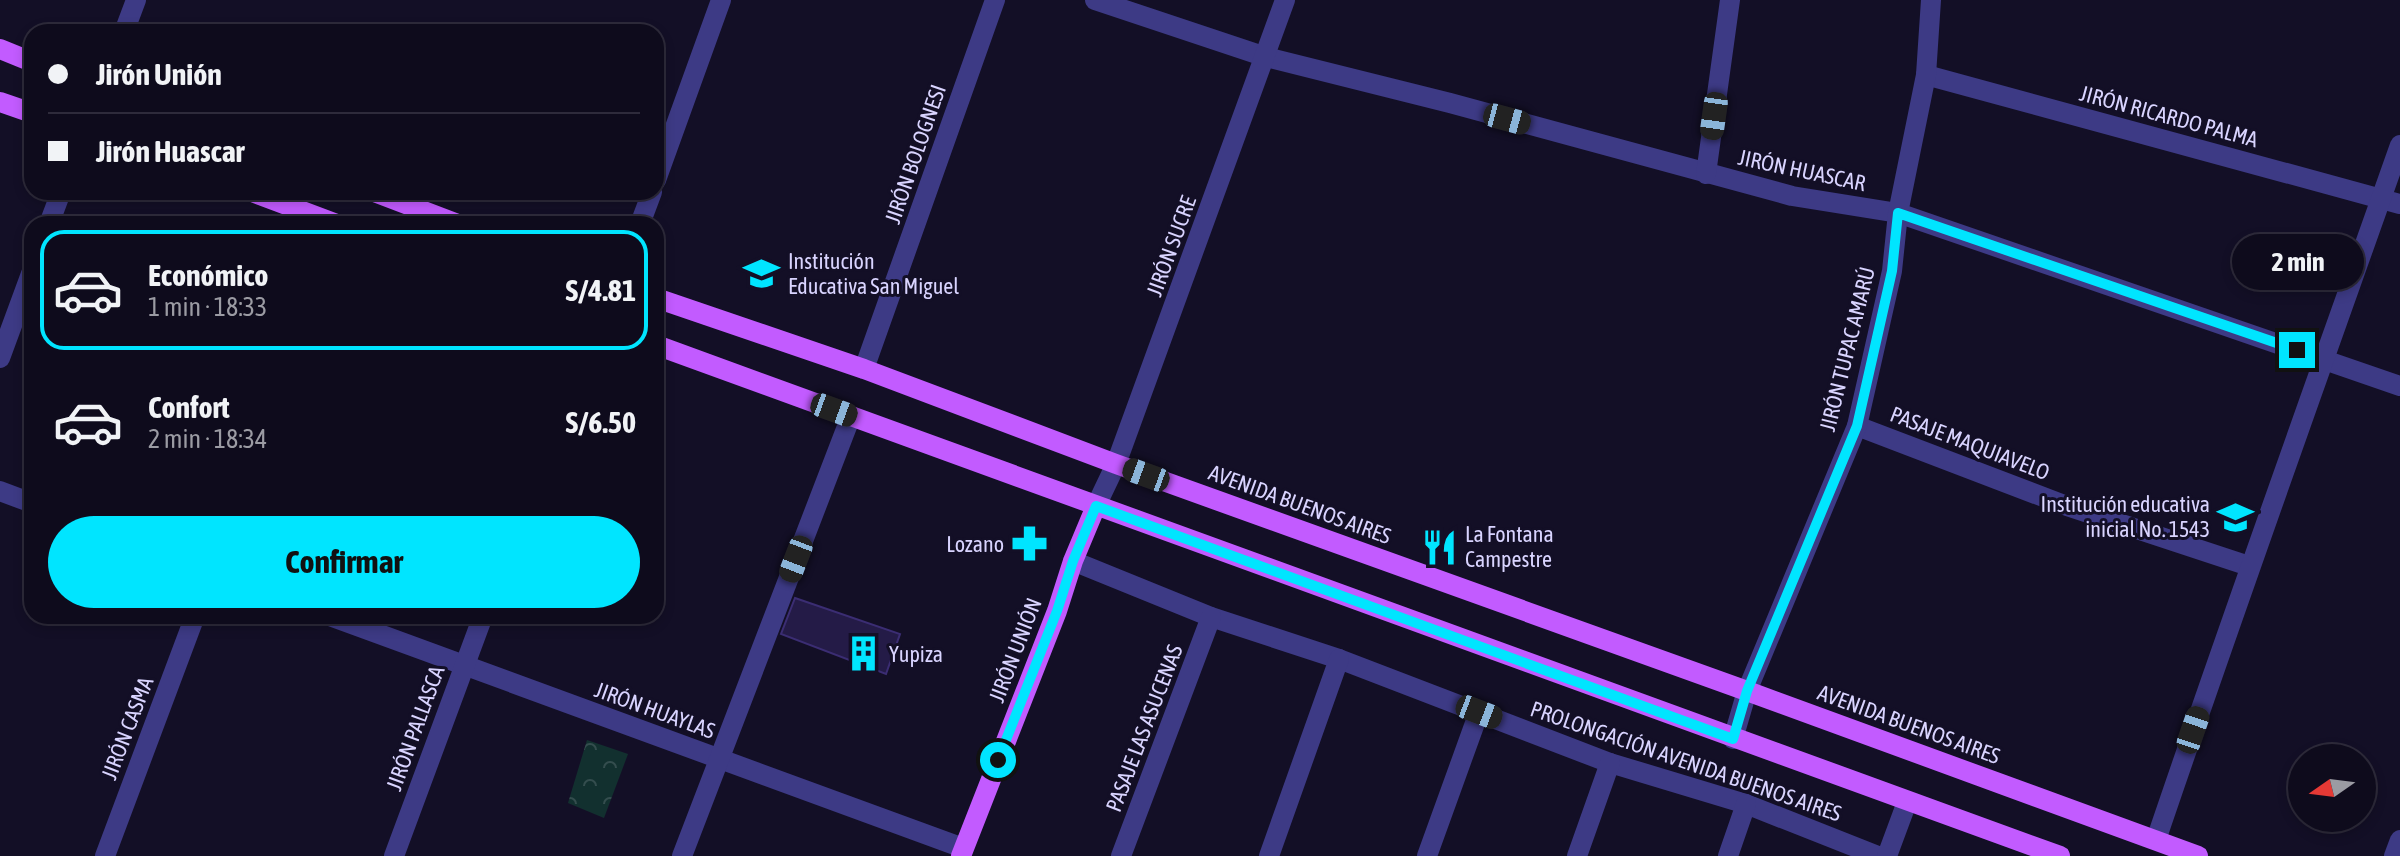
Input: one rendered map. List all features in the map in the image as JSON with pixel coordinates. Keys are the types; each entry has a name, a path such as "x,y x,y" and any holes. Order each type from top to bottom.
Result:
{"main road":[{"path":"0,49 24,59"},
{"path":"0,102 24,110"},
{"path":"273,200 316,216"},
{"path":"395,200 437,216"},
{"name":"AVENIDA BUENOS AIRES","path":"664,301 864,369 1116,464 2198,856"},
{"path":"664,348 2060,856"},
{"name":"JIRÓN UNIÓN","path":"962,852 1096,506"}],"street":[{"path":"127,24 136,0"},
{"path":"664,158 721,0"},
{"name":"JIRÓN BOLOGNESI","path":"864,369 995,0"},
{"name":"JIRÓN HUASCAR","path":"1095,0 1266,57 1450,103 1706,174 1792,196 1898,213 2400,386"},
{"name":"JIRÓN SUCRE","path":"1096,506 1116,464 1285,0"},
{"path":"1706,174 1730,0"},
{"name":"JIRÓN TUPAC AMARÚ","path":"1733,739 1747,691 1857,426 1892,271 1898,213 1926,75 1931,0"},
{"name":"JIRÓN RICARDO PALMA","path":"1926,75 2391,201"},
{"path":"2156,840 2249,566 2326,360 2391,201 2400,145"},
{"path":"0,358 24,293"},
{"path":"682,856 851,416"},
{"name":"PASAJE MAQUIAVELO","path":"1857,426 2067,506 2249,566"},
{"path":"0,491 24,500"},
{"name":"PROLONGACIÓN AVENIDA BUENOS AIRES","path":"1073,561 1211,617 1339,659 1610,763 1746,804 1878,856"},
{"name":"PASAJE LAS ASUCENAS","path":"1121,856 1211,617"},
{"name":"JIRÓN CASMA","path":"105,856 192,624"},
{"name":"JIRÓN HUAYLAS","path":"351,624 719,758 962,852"},
{"name":"JIRÓN PALLASCA","path":"394,856 480,624"},
{"path":"1269,856 1339,659"},
{"path":"1427,856 1479,712"},
{"path":"1577,856 1610,763"},
{"path":"1887,856 1907,802"},
{"path":"1728,856 1746,804"},
{"path":"2394,856 2400,840"}],"green space":[{"path":"587,740 628,754 604,818 568,803"}],"building":[{"name":"Yupiza","path":"795,598 900,634 886,674 781,634"}],"place":[{"name":"Institución Educativa San Miguel","path":"762,274"},
{"name":"Institución educativa inicial No. 1543","path":"2236,517"},
{"name":"Lozano","path":"1030,544"},
{"name":"La Fontana Campestre","path":"1439,547"},
{"name":"Yupiza","path":"863,654"}],"route":[{"path":"998,760 1096,506 1733,739 1747,691 1857,426 1892,271 1898,213 2297,350"}]}
